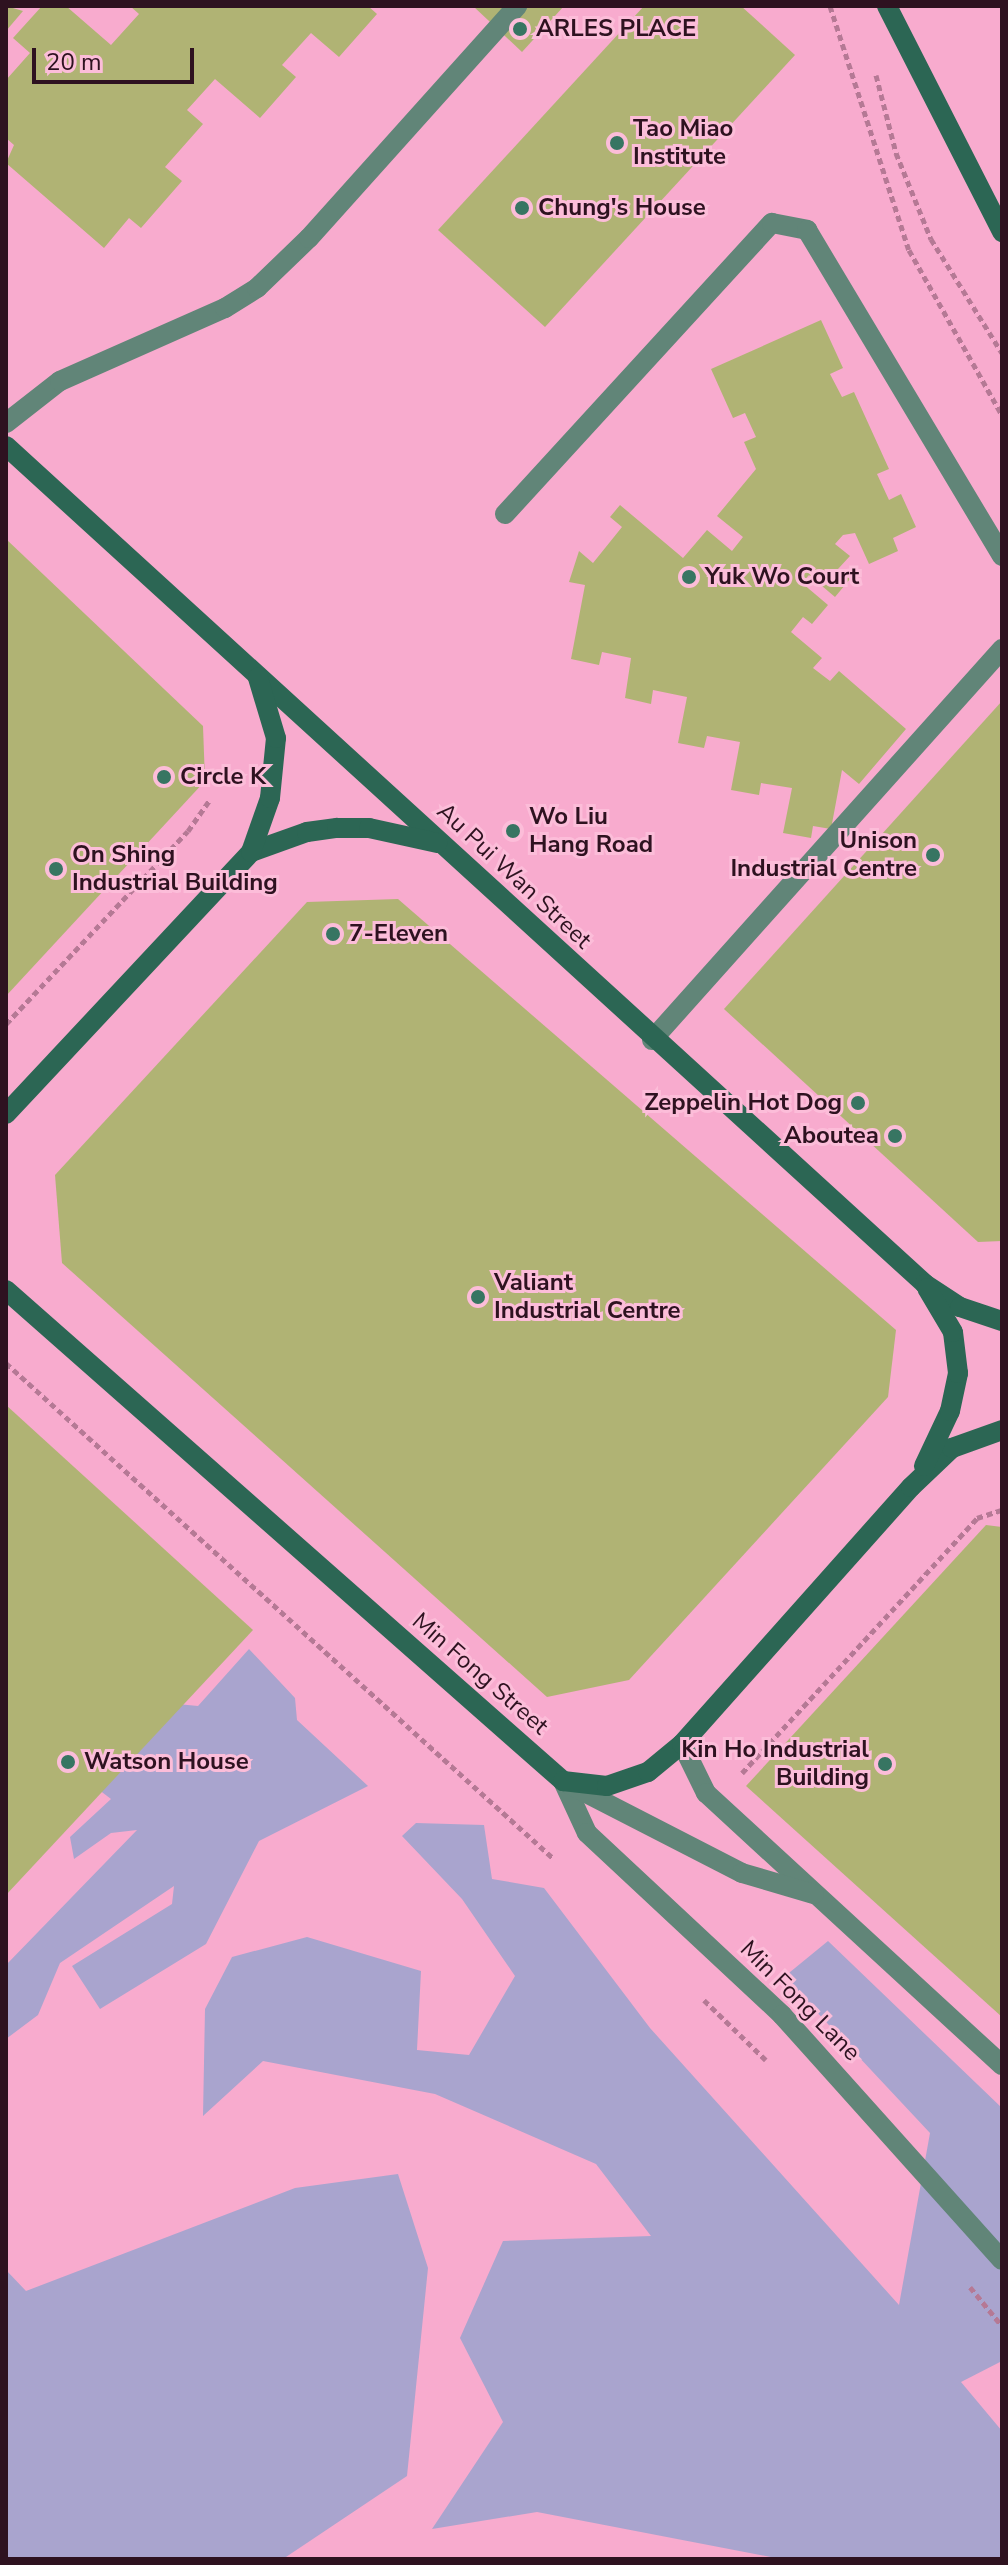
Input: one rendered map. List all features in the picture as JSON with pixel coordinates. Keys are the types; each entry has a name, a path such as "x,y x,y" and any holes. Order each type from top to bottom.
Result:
{"street":[{"path":"6,423 87,367 225,308 257,288 309,238 517,6"},
{"path":"887,6 910,59 1002,232"},
{"path":"505,514 772,223 807,230 1002,556"},
{"name":"Au Pui Wan Street","path":"6,446 652,1040 925,1284 960,1307 1002,1321"},
{"path":"652,1040 1002,649"},
{"path":"6,1114 251,852 270,798 276,738 257,675"},
{"path":"251,852 307,832 337,828 369,828 440,844"},
{"path":"911,1487 941,1435 958,1373 953,1332 925,1284"},
{"name":"Min Fong Street","path":"6,1290 563,1781"},
{"path":"563,1781 607,1786 648,1772 682,1744 911,1487 952,1448 1002,1430"},
{"path":"682,1744 706,1793 1002,2065"},
{"path":"563,1781 742,1873 819,1895"},
{"name":"Min Fong Lane","path":"563,1781 587,1833 782,2015 1002,2260"}],"path":[{"path":"830,6 909,250 1002,415"},
{"path":"874,65 896,153 931,239 1002,353"},
{"path":"6,1024 188,831 210,799"},
{"path":"6,1363 559,1863"},
{"path":"740,1782 743,1767 977,1518 1002,1510"},
{"path":"695,1991 773,2067"},
{"path":"962,2277 1002,2326"}],"shaded area":[{"path":"249,1649 295,1698 297,1720 368,1786 259,1841 206,1944 100,2009 72,1966 172,1904 174,1886 60,1963 38,2015 6,2039 6,1965 137,1830 111,1833 74,1859 70,1837 111,1799 69,1767 125,1699 198,1706"},
{"path":"416,1823 484,1825 492,1879 544,1888 650,2028 899,2305 930,2133 784,1977 828,1941 1002,2108 1002,2361 961,2382 1002,2431 1002,2559 781,2559 537,2512 432,2529 503,2422 460,2338 503,2241 651,2236 596,2164 435,2094 263,2061 203,2116 205,2009 232,1957 307,1937 421,1971 417,2050 469,2055 515,1976 462,1899 402,1836"},
{"path":"398,2174 428,2268 407,2476 283,2559 6,2559 6,2270 26,2291 295,2188"}],"building":[{"path":"6,6 23,11 6,31"},
{"path":"42,6 66,6 111,45 139,14 130,6 368,6 377,14 339,57 311,33 282,65 296,77 260,118 215,79 187,110 203,124 165,167 182,181 141,228 129,218 104,248 6,163 14,145 6,138 6,80 30,53 13,38"},
{"name":"ARLES PLACE","path":"473,6 564,6 522,52"},
{"name":"Tao Miao Institute","path":"644,6 741,6 795,55 545,327 438,230"},
{"name":"Yuk Wo Court","path":"821,320 843,368 830,374 842,397 854,392 889,469 877,474 889,500 901,494 916,527 893,538 898,551 869,564 855,533 843,535 835,544 850,556 838,569 850,579 835,597 809,575 802,583 828,605 812,624 803,617 791,632 822,658 813,668 830,681 839,671 906,729 859,784 842,770 831,829 813,826 811,838 783,833 792,788 761,783 759,795 731,790 740,742 707,736 704,748 678,743 687,697 653,690 651,704 625,698 631,658 602,652 599,665 571,659 585,585 569,582 579,551 593,563 622,527 610,517 620,505 683,558 707,530 732,551 743,537 717,516 756,469 744,442 756,437 745,413 733,418 711,369"},
{"name":"On Shing Industrial Building","path":"6,539 203,726 205,781 6,996"},
{"name":"Unison Industrial Centre","path":"1002,701 1002,1241 978,1242 724,1009"},
{"name":"Valiant Industrial Centre","path":"398,899 896,1330 888,1397 629,1680 547,1697 62,1263 55,1175 307,902"},
{"name":"Watson House","path":"6,1405 253,1630 6,1895"},
{"name":"Kin Ho Industrial Building","path":"986,1525 1002,1527 1002,2017 746,1786"}],"place":[{"name":"ARLES PLACE","path":"520,29"},
{"name":"Tao Miao Institute","path":"617,143"},
{"name":"Chung's House","path":"522,208"},
{"name":"Yuk Wo Court","path":"689,577"},
{"name":"Circle K","path":"164,777"},
{"name":"Wo Liu Hang Road","path":"513,831"},
{"name":"Unison Industrial Centre","path":"933,855"},
{"name":"On Shing Industrial Building","path":"56,869"},
{"name":"7-Eleven","path":"333,934"},
{"name":"Zeppelin Hot Dog","path":"858,1103"},
{"name":"Aboutea","path":"895,1136"},
{"name":"Valiant Industrial Centre","path":"478,1297"},
{"name":"Watson House","path":"68,1762"},
{"name":"Kin Ho Industrial Building","path":"885,1764"}]}
